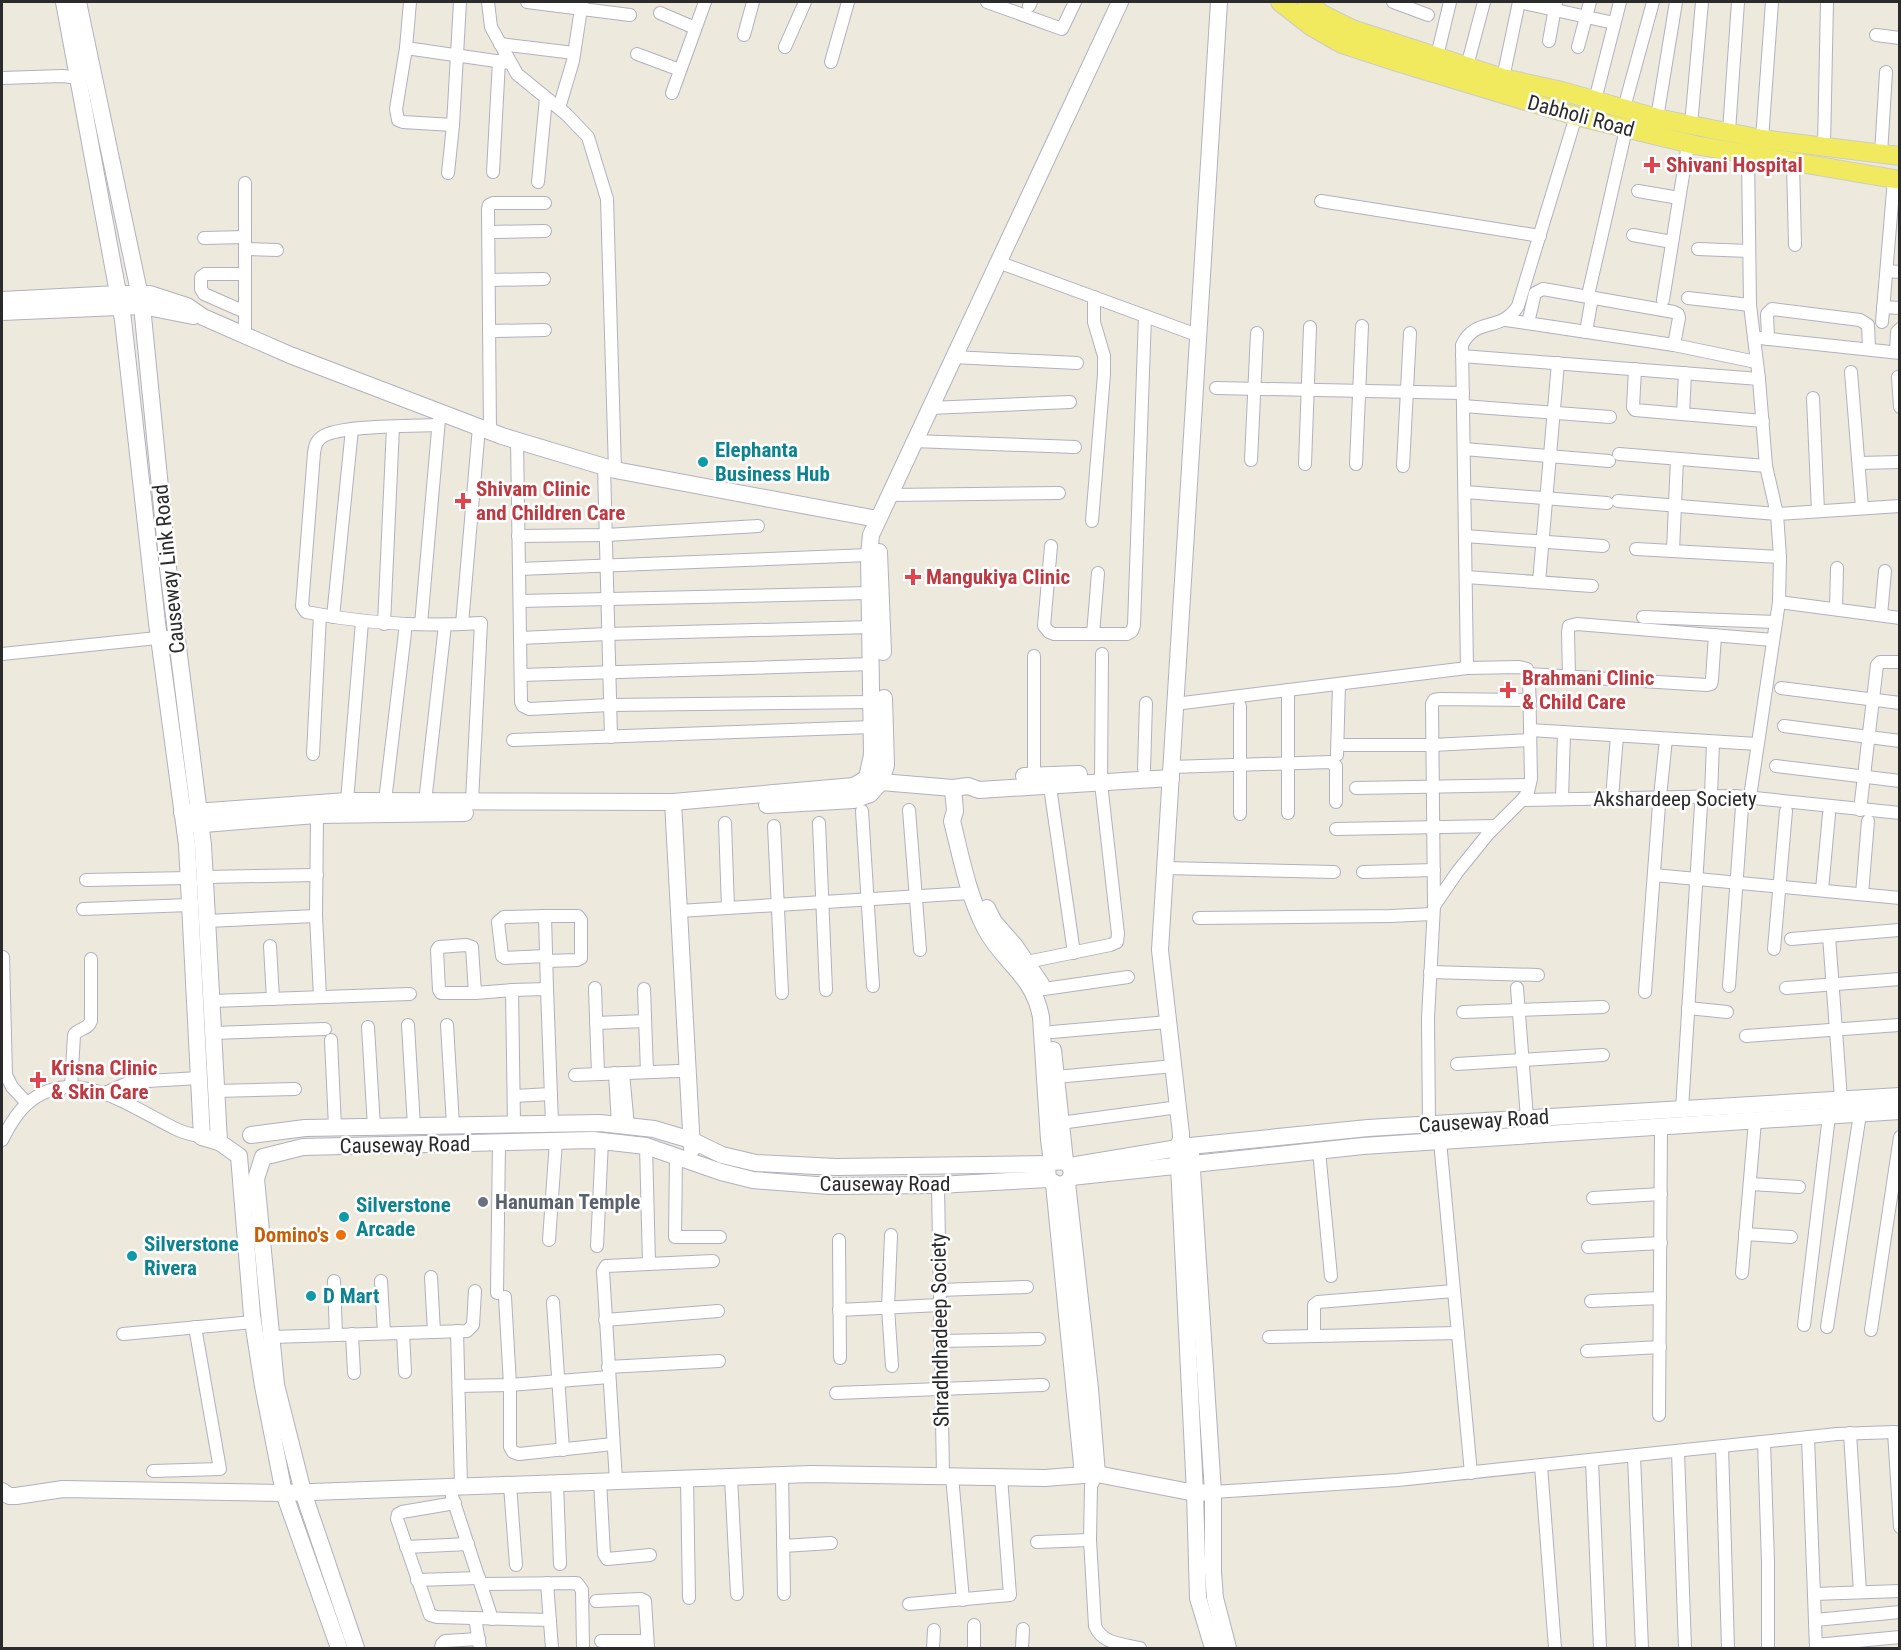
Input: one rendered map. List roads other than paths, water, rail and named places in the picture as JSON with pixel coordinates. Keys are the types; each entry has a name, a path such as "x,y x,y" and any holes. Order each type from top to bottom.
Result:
{"main road":[{"name":"Dabholi Road","path":"1280,2 1312,27 1342,44 1576,116 1688,144 1748,156 1897,179"},
{"name":"Dabholi Road","path":"1307,2 1325,8 1352,29 1503,78 1595,100 1657,118 1762,139 1899,156"}],"street":[{"name":"Causeway Link Road","path":"64,2 80,78 123,320 152,573 168,637 200,818 197,877 207,921 216,1091 210,1140"},
{"name":"Causeway Link Road","path":"78,2 141,300 168,637"},
{"path":"410,2 406,48 396,110 398,120 453,125"},
{"path":"447,173 453,125 460,2"},
{"path":"488,2 491,27 500,44 505,62 493,172"},
{"path":"527,2 581,6 630,15"},
{"path":"672,93 705,2"},
{"path":"744,35 753,2"},
{"path":"785,47 805,2"},
{"path":"831,62 849,2"},
{"path":"987,2 1062,29 1075,2"},
{"path":"874,780 869,555 874,527 1120,2"},
{"path":"1219,2 1160,950 1184,1153 1214,1492 1215,1598 1228,1648"},
{"path":"1393,2 1428,15"},
{"path":"1437,56 1450,2"},
{"path":"1467,66 1484,2"},
{"path":"1503,78 1519,2 1555,6 1586,18 1614,23"},
{"path":"1578,47 1590,2"},
{"path":"1595,100 1620,2"},
{"path":"1624,108 1653,2"},
{"path":"1657,118 1676,2"},
{"path":"1691,125 1702,2"},
{"path":"1729,131 1738,2"},
{"path":"1762,139 1772,2"},
{"path":"1824,146 1827,2"},
{"path":"559,108 574,53 581,6"},
{"path":"1549,41 1555,6"},
{"path":"660,13 695,28"},
{"path":"1876,35 1899,38"},
{"path":"500,44 574,53"},
{"path":"406,48 505,62 559,108 588,137 607,199 609,468 606,566 611,737"},
{"path":"637,54 680,70"},
{"path":"1881,154 1886,72"},
{"path":"2,78 62,76 80,78"},
{"path":"538,182 546,98"},
{"path":"1506,320 1518,306 1576,116"},
{"path":"1586,332 1590,294 1626,129"},
{"path":"1663,300 1688,144"},
{"path":"1729,986 1746,802 1779,602 1780,557 1777,514 1766,466 1760,379 1750,305 1748,156"},
{"path":"1793,163 1795,245"},
{"path":"1882,322 1883,308 1893,271 1897,179"},
{"path":"245,183 245,335"},
{"path":"1638,191 1679,198"},
{"path":"1321,201 1540,236"},
{"path":"462,624 484,429 489,331 488,209 493,203 545,203"},
{"path":"489,232 544,231"},
{"path":"1633,235 1672,242"},
{"path":"204,238 277,250"},
{"path":"1698,249 1749,251"},
{"path":"998,262 1197,335"},
{"path":"245,274 205,274 201,277 201,289 204,294 245,312"},
{"path":"489,280 544,279"},
{"path":"1528,323 1535,293 1538,290 1590,294 1678,314 1674,345"},
{"path":"1092,521 1104,374 1104,356 1094,322 1094,297"},
{"path":"1688,298 1750,305"},
{"path":"2,300 141,300 184,316 203,317 439,418 484,429 609,468 874,527"},
{"path":"2,312 119,300"},
{"path":"1883,308 1899,308"},
{"path":"1768,339 1767,314 1772,309 1865,322 1868,325 1869,350"},
{"path":"1051,546 1044,626 1049,632 1053,634 1126,634 1132,631 1145,316"},
{"path":"1467,668 1462,345 1467,335 1476,328 1506,320 1674,345 1756,362"},
{"path":"1356,464 1362,326"},
{"path":"1305,464 1310,327"},
{"path":"1754,337 1898,353 1897,332 1899,329"},
{"path":"489,331 545,330"},
{"path":"1251,460 1257,333"},
{"path":"1403,466 1410,333"},
{"path":"1462,356 1760,379"},
{"path":"953,357 1077,363"},
{"path":"1539,582 1558,363"},
{"path":"1635,369 1633,408 1635,410 1763,421"},
{"path":"1851,372 1862,508"},
{"path":"1683,414 1685,373"},
{"path":"1898,377 1899,407"},
{"path":"1216,388 1407,392 1554,412 1610,417"},
{"path":"1813,398 1818,512"},
{"path":"929,408 1070,402"},
{"path":"439,418 393,427 328,433 320,438 314,453 302,606 306,612 362,622 445,625 482,623 472,801"},
{"path":"421,624 439,418"},
{"path":"384,624 393,427"},
{"path":"313,754 326,616 352,429"},
{"path":"517,440 521,702 523,706 529,709 610,705 873,702"},
{"path":"914,441 1075,447"},
{"path":"1464,449 1550,456 1677,459 1766,466"},
{"path":"1673,551 1677,459"},
{"path":"1859,463 1899,462"},
{"path":"1465,492 1777,514 1899,506"},
{"path":"889,495 1059,493"},
{"path":"519,536 606,536 758,526"},
{"path":"874,527 880,552 882,578 886,765 874,780"},
{"path":"1465,536 1603,546"},
{"path":"1636,549 1780,557"},
{"path":"519,569 869,555"},
{"path":"1836,609 1837,568"},
{"path":"1881,615 1885,571"},
{"path":"1093,634 1098,573"},
{"path":"1466,577 1592,586"},
{"path":"520,601 870,593"},
{"path":"1779,602 1899,618"},
{"path":"1643,617 1776,622"},
{"path":"347,801 362,622"},
{"path":"385,801 406,624"},
{"path":"1569,677 1569,626 1577,624 1773,640"},
{"path":"426,802 445,625"},
{"path":"520,638 871,627"},
{"path":"1530,674 1707,685 1712,680 1715,635"},
{"path":"2,654 168,637 183,819 197,877 190,905 199,1078 210,1140"},
{"path":"1027,962 1117,942 1101,778 1102,654"},
{"path":"1034,656 1034,776"},
{"path":"1860,810 1877,665 1885,660 1899,662"},
{"path":"521,675 872,664"},
{"path":"1175,704 1467,668 1519,667 1527,669 1530,674 1530,785 1522,800 1458,870 1433,910 1391,916 1199,918"},
{"path":"1337,755 1339,684"},
{"path":"1782,688 1899,703"},
{"path":"1288,690 1288,813"},
{"path":"1421,1143 1424,1125 1433,910 1432,704 1434,700 1530,700"},
{"path":"1144,769 1146,703"},
{"path":"1240,706 1240,814"},
{"path":"1784,726 1899,741"},
{"path":"513,740 872,727"},
{"path":"1345,745 1432,745 1564,732 1757,744"},
{"path":"1562,800 1564,732"},
{"path":"1612,798 1617,736"},
{"path":"1645,992 1666,739"},
{"path":"1711,796 1713,742"},
{"path":"961,787 978,780 1034,776 1101,778 1240,765 1334,763 1336,766 1336,802"},
{"path":"1776,766 1899,781"},
{"path":"183,819 673,806 854,786 874,780 979,790 1050,787 1144,769 1171,772"},
{"path":"1356,788 1530,785"},
{"path":"961,787 952,821 970,893 991,937 1032,988 1038,1001 1049,1140 1060,1172"},
{"path":"1050,787 1074,953"},
{"name":"Akshardeep Society","path":"1522,800 1612,798 1660,801 1711,796 1746,802 1899,813"},
{"path":"200,818 347,801 472,801 673,806"},
{"path":"1682,1109 1701,805"},
{"path":"673,806 692,1161"},
{"path":"909,810 920,950"},
{"path":"955,810 962,821 984,903 994,922 1027,962 1044,989 1048,1003 1060,1123 1060,1172 1091,1478 1090,1540 1095,1626 1099,1635 1104,1639 1140,1648"},
{"path":"1774,949 1786,811"},
{"path":"862,812 873,986"},
{"path":"1822,890 1829,814"},
{"path":"317,815 316,916 320,997"},
{"path":"1862,894 1868,821"},
{"path":"725,823 728,908"},
{"path":"819,823 825,990"},
{"path":"774,826 782,993"},
{"path":"1336,829 1496,826"},
{"path":"1165,868 1334,872"},
{"path":"1364,872 1434,870"},
{"path":"86,880 317,875"},
{"path":"1654,875 1899,898"},
{"path":"679,911 970,893"},
{"path":"83,909 190,905"},
{"path":"207,921 316,916"},
{"path":"544,916 552,1124"},
{"path":"544,916 578,916 581,920 581,958 577,960 502,956 498,922 504,917 544,916"},
{"path":"1791,939 1899,930"},
{"path":"1829,936 1841,1099"},
{"path":"475,993 472,947 466,945 439,946 437,950 439,990 447,994 475,993 512,990 547,989"},
{"path":"270,946 273,999"},
{"path":"3,957 3,1034 6,1076 12,1087 27,1103"},
{"path":"71,1087 74,1035 88,1026 91,1021 91,959"},
{"path":"1430,972 1538,975"},
{"path":"1044,989 1128,977"},
{"path":"1786,988 1899,979"},
{"path":"595,988 598,1074"},
{"path":"1517,988 1527,1118"},
{"path":"644,989 646,1072"},
{"path":"512,990 514,1124"},
{"path":"211,1001 410,994"},
{"path":"1463,1012 1603,1007"},
{"path":"1688,1008 1727,1012"},
{"path":"596,1023 645,1021"},
{"path":"1052,1032 1168,1022"},
{"path":"408,1025 414,1126"},
{"path":"447,1025 453,1125"},
{"path":"1746,1036 1899,1025"},
{"path":"368,1027 374,1126"},
{"path":"213,1033 328,1034 335,1127"},
{"path":"1457,1064 1603,1055"},
{"path":"1056,1077 1174,1066"},
{"path":"575,1075 679,1071"},
{"path":"619,1073 623,1125"},
{"path":"105,1092 130,1082 199,1078"},
{"path":"2,1140 27,1103 42,1094 78,1086 105,1092 179,1130 210,1140 239,1156 242,1160 251,1163 263,1157"},
{"path":"216,1091 295,1089"},
{"path":"514,1096 550,1095"},
{"name":"Causeway Road","path":"263,1157 303,1147 602,1141 646,1146 721,1172 753,1180 829,1186 938,1185 1060,1172 1368,1128 1899,1096"},
{"path":"1060,1123 1179,1107"},
{"name":"Causeway Road","path":"1184,1153 1319,1151 1899,1112"},
{"path":"1827,1327 1860,1114"},
{"path":"1804,1325 1829,1116"},
{"path":"1742,1273 1755,1121"},
{"name":"Causeway Road","path":"210,1140 305,1128 600,1123 654,1129 691,1140 722,1155 756,1163 1060,1172"},
{"path":"1454,1123 1447,1141 1454,1291 1471,1473"},
{"path":"1659,1415 1661,1127"},
{"path":"339,1648 284,1492 263,1386 253,1322 238,1147 242,1139 249,1136 263,1141 265,1149 256,1179 276,1385 303,1492 356,1648"},
{"path":"1871,1330 1899,1137"},
{"path":"549,1240 556,1141"},
{"path":"597,1246 602,1141"},
{"path":"499,1143 501,1295 510,1385 510,1447 513,1452 519,1454 613,1444"},
{"path":"646,1146 649,1264"},
{"path":"1319,1151 1331,1276"},
{"path":"1184,1153 1198,1598 1213,1648"},
{"path":"676,1156 675,1237 720,1237"},
{"path":"1750,1184 1799,1186"},
{"name":"Shradhdhadeep Society","path":"938,1185 941,1389 948,1476 963,1600"},
{"path":"1593,1198 1661,1194"},
{"path":"1745,1234 1791,1237"},
{"path":"891,1235 888,1308 892,1366"},
{"path":"838,1240 840,1358"},
{"path":"1588,1247 1661,1243"},
{"path":"650,1555 607,1560 604,1554 608,1481 613,1444 603,1276 606,1266 713,1262"},
{"path":"431,1277 434,1332"},
{"path":"334,1281 336,1335"},
{"path":"381,1281 384,1333"},
{"path":"939,1290 1027,1287"},
{"path":"271,1337 467,1330 473,1325 475,1291"},
{"path":"1314,1336 1314,1305 1318,1302 1454,1291"},
{"path":"1591,1301 1660,1298"},
{"path":"553,1302 562,1450"},
{"path":"839,1310 940,1305"},
{"path":"605,1320 718,1311"},
{"path":"123,1334 253,1322"},
{"path":"153,1471 220,1469 195,1327"},
{"path":"457,1331 459,1386 455,1503 492,1619"},
{"path":"403,1333 405,1372"},
{"path":"1269,1338 1458,1333"},
{"path":"352,1334 354,1373"},
{"path":"940,1341 1039,1340"},
{"path":"1587,1351 1660,1347"},
{"path":"459,1386 558,1382 609,1372 719,1361"},
{"path":"836,1393 1043,1385"},
{"path":"2,1491 9,1496 63,1489 303,1492 782,1475 1091,1478 1196,1493 1398,1480 1808,1437 1897,1432 1899,1527"},
{"path":"1850,1433 1860,1592"},
{"path":"1808,1437 1816,1647 1899,1637"},
{"path":"1764,1442 1768,1562 1767,1648"},
{"path":"1722,1447 1728,1648"},
{"path":"1678,1452 1685,1648"},
{"path":"1634,1456 1642,1648"},
{"path":"1592,1461 1600,1648"},
{"path":"1541,1466 1555,1648"},
{"path":"782,1475 784,1594"},
{"path":"731,1477 736,1594"},
{"path":"909,1604 1010,1595 1001,1477"},
{"path":"687,1478 689,1599"},
{"path":"557,1483 560,1564"},
{"path":"510,1485 516,1565"},
{"path":"455,1503 398,1514 397,1519 430,1615 550,1620"},
{"path":"1037,1542 1090,1540"},
{"path":"783,1546 831,1543"},
{"path":"406,1547 468,1544"},
{"path":"417,1581 577,1583 580,1586 583,1648"},
{"path":"547,1583 552,1648"},
{"path":"1814,1594 1899,1591"},
{"path":"596,1601 641,1599 645,1601 647,1645 601,1641"},
{"path":"1815,1620 1899,1612"},
{"path":"441,1648 445,1641 479,1644 475,1618"},
{"path":"974,1625 974,1648"},
{"path":"1022,1648 1023,1629"},
{"path":"933,1648 934,1630"}],"place":[{"name":"Shivani Hospital","path":"1652,165"},
{"name":"Elephanta Business Hub","path":"703,462"},
{"name":"Shivam Clinic and Children Care","path":"463,501"},
{"name":"Mangukiya Clinic","path":"913,577"},
{"name":"Brahmani Clinic & Child Care","path":"1508,690"},
{"name":"Krisna Clinic & Skin Care","path":"38,1080"},
{"name":"Hanuman Temple","path":"483,1202"},
{"name":"Silverstone Arcade","path":"344,1217"},
{"name":"Domino's","path":"341,1235"},
{"name":"Silverstone Rivera","path":"132,1256"},
{"name":"D Mart","path":"311,1296"}]}
